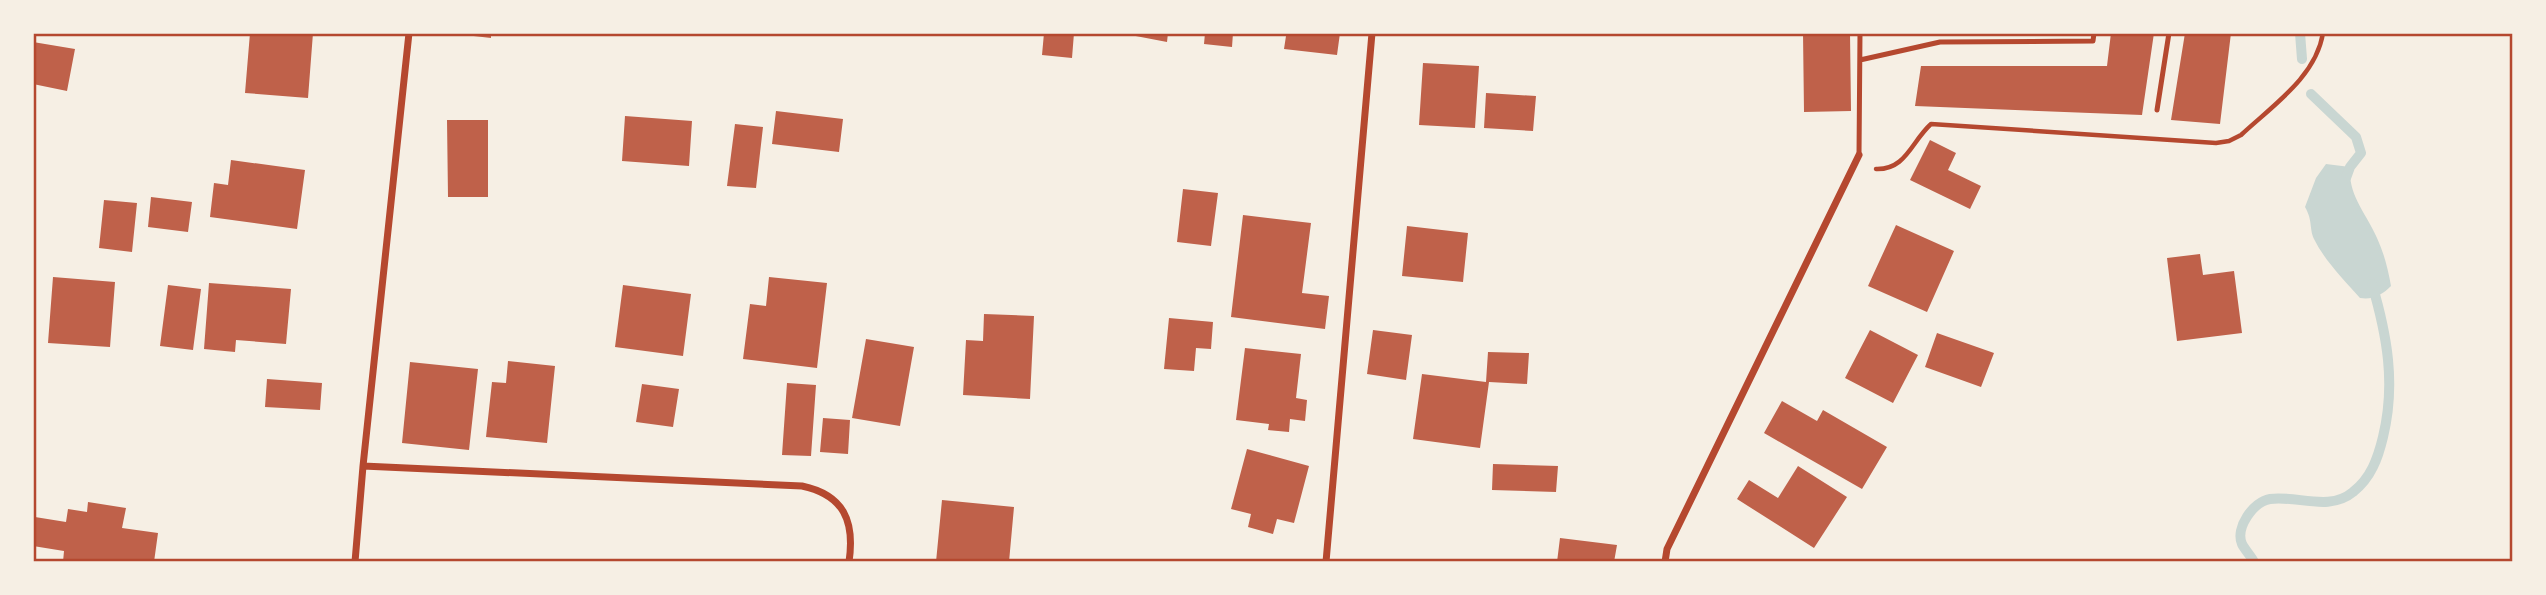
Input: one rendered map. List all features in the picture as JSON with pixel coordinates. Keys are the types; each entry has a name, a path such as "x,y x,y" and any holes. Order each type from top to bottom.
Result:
{"street":[{"path":"355,562 409,33"},
{"path":"1326,562 1372,33"},
{"path":"1665,562 1667,549 1859,155"},
{"path":"363,467 802,486 817,489 840,505 848,520 851,536 849,562"}],"lane":[{"path":"1859,155 1860,33"},
{"path":"1940,42 1941,33"},
{"path":"1860,60 1940,42 2023,37 2093,41 2094,33"},
{"path":"2157,110 2169,33"}],"path":[{"path":"1852,167 1890,169 1899,164 1931,124 2229,141 2241,135 2299,81 2316,60 2323,33"}],"shaded area":[{"path":"2326,164 2350,167 2355,196 2384,255 2391,286 2377,296 2360,298 2329,263 2314,239 2305,207 2316,178"}],"building":[{"path":"250,33 313,33 308,98 245,93"},
{"path":"491,33 491,38 465,35"},
{"path":"1044,33 1074,33 1072,58 1042,55"},
{"path":"1120,33 1168,33 1167,42"},
{"path":"1205,33 1233,33 1232,47 1204,44"},
{"path":"1281,33 1340,33 1337,55 1284,49 1286,36"},
{"path":"1803,33 1850,33 1851,111 1804,112"},
{"path":"2111,33 2154,33 2142,115 1915,106 1921,66 2107,66"},
{"path":"2185,33 2231,33 2220,124 2171,120"},
{"path":"33,42 75,49 67,91 33,84"},
{"path":"1423,63 1479,66 1475,128 1419,125"},
{"path":"1486,93 1536,96 1533,131 1484,128"},
{"path":"776,111 843,119 839,152 772,144"},
{"path":"625,116 692,121 689,166 622,161"},
{"path":"447,120 488,120 488,197 448,197"},
{"path":"735,124 763,127 756,188 727,186"},
{"path":"1930,140 1956,153 1948,170 1981,186 1970,209 1910,180"},
{"path":"231,160 305,170 297,229 210,217 214,183 228,185"},
{"path":"1183,189 1218,193 1211,246 1177,242"},
{"path":"151,197 192,202 188,232 148,227"},
{"path":"104,200 137,203 132,252 99,248"},
{"path":"1243,215 1311,223 1302,293 1329,296 1325,329 1231,317"},
{"path":"1896,225 1954,251 1927,312 1868,286"},
{"path":"1407,226 1468,233 1463,282 1402,276"},
{"path":"2200,254 2203,275 2234,271 2242,333 2177,341 2167,258"},
{"path":"53,277 115,282 110,347 48,343"},
{"path":"769,277 827,283 817,368 743,359 750,304 766,306"},
{"path":"209,283 291,289 286,344 236,340 235,352 204,349"},
{"path":"168,285 201,289 193,350 160,346"},
{"path":"623,285 691,294 683,356 615,347"},
{"path":"984,314 1034,316 1030,399 963,395 966,340 983,341"},
{"path":"1169,318 1213,322 1211,349 1196,348 1194,371 1164,369"},
{"path":"1373,330 1412,335 1406,380 1367,374"},
{"path":"1870,330 1918,355 1893,403 1845,378"},
{"path":"1937,333 1994,353 1981,387 1925,367"},
{"path":"866,339 914,347 900,426 852,418"},
{"path":"1245,348 1301,354 1296,398 1307,400 1305,421 1290,419 1289,432 1268,430 1269,424 1236,420"},
{"path":"1488,352 1529,353 1527,384 1489,382 1480,448 1413,439 1422,374 1486,382"},
{"path":"508,361 555,366 547,443 486,437 492,382 506,383"},
{"path":"410,362 478,369 469,450 402,443"},
{"path":"267,379 322,383 320,410 265,407"},
{"path":"787,383 816,385 811,456 782,455"},
{"path":"642,384 679,389 673,427 636,422"},
{"path":"1782,401 1817,421 1823,410 1887,447 1862,489 1764,433"},
{"path":"823,418 850,420 848,454 820,452"},
{"path":"1247,449 1309,466 1294,523 1277,519 1273,534 1248,527 1251,514 1231,509"},
{"path":"1493,464 1558,466 1556,492 1492,490"},
{"path":"1798,466 1847,497 1814,548 1737,499 1749,480 1778,498"},
{"path":"942,500 1014,507 1009,562 936,562"},
{"path":"88,502 126,508 122,528 158,533 154,562 119,559 119,562 63,562 64,551 33,546 35,517 66,522 68,509 87,512"},
{"path":"1560,538 1617,545 1614,562 1557,562"}],"waterway":[{"path":"2300,33 2302,59"},
{"path":"2311,94 2356,137 2361,153 2350,167 2346,178"},
{"path":"2254,562 2240,538 2243,524 2257,505 2280,498 2323,502 2344,498 2365,480 2376,460 2387,417 2389,379 2382,322 2372,284"}]}
